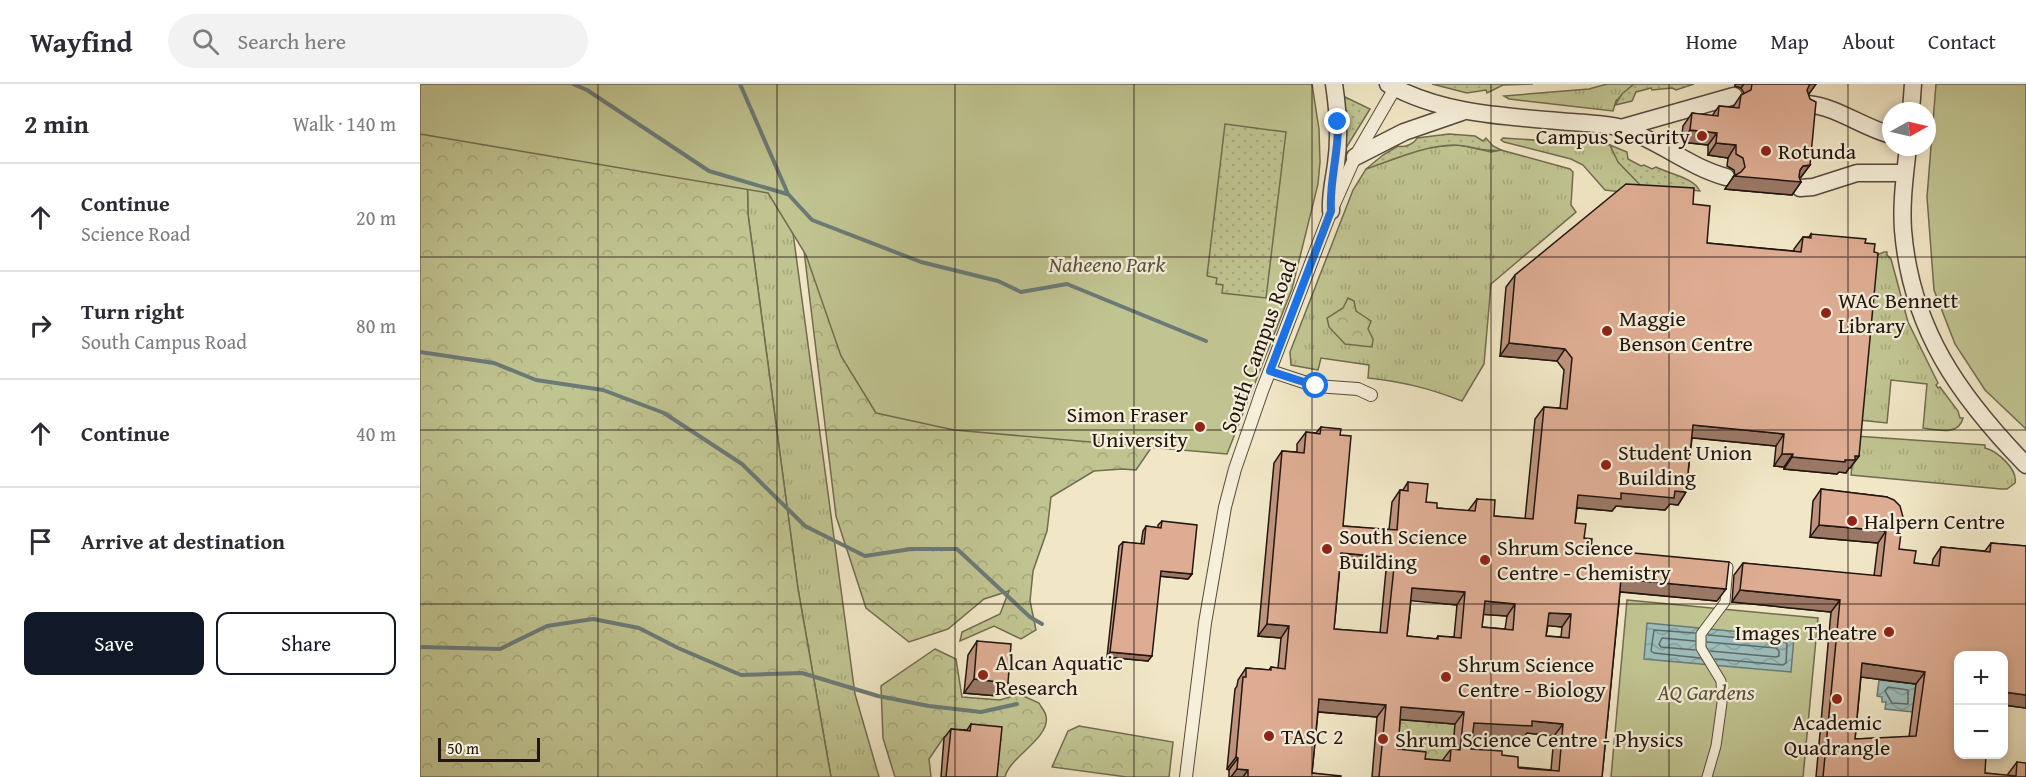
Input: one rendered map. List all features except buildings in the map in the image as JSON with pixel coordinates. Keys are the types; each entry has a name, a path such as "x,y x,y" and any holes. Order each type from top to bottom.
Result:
{"street":[{"path":"1331,211 1330,195 1337,163 1339,136 1334,84"},
{"path":"1912,102 1914,84"},
{"path":"1392,86 1410,96 1435,105 1463,111 1621,128 1713,174 1726,177"},
{"name":"South Campus Road","path":"1186,777 1205,623 1225,507 1235,469 1331,211 1355,157 1392,86"},
{"path":"1621,128 1734,96"},
{"path":"1808,104 1827,107 1882,132"},
{"path":"1355,157 1404,132 1463,111"},
{"path":"1800,188 1813,187 1906,159 1903,230 1910,276 1931,339 1946,368 1964,394 2026,465"},
{"path":"1270,371 1316,386 1358,389 1371,395"},
{"path":"1707,777 1716,746 1722,703 1720,681 1701,648 1701,634 1725,602 1728,567"}],"green space":[{"path":"420,84 746,102 748,214 798,589 831,777 420,777"},
{"name":"Naheeno Park","path":"420,84 1312,84 1319,129 1318,184 1292,289 1227,454 954,430 876,413 841,356 806,255 768,193 420,134"},
{"path":"773,84 855,694 879,777 831,777 798,589 748,214 746,102"},
{"path":"1432,84 1533,84 1503,85 1487,93 1486,90 1467,93"},
{"path":"1607,84 1634,84 1616,101 1613,111 1509,99 1504,96 1589,89"},
{"path":"1634,84 1694,84 1676,90 1672,88 1652,90 1651,88 1636,92 1632,101 1615,105 1622,94"},
{"path":"1936,84 2026,84 2026,429 1985,390 1955,344 1934,290 1927,197 1930,156 1936,156"},
{"path":"1343,96 1370,109 1346,148"},
{"path":"1225,124 1286,132 1266,298 1222,293 1223,285 1216,284 1217,278 1207,276"},
{"path":"1449,134 1475,136 1483,141 1486,138 1493,146 1501,150 1460,145 1443,146 1409,154 1366,169 1398,146 1409,145 1417,138"},
{"path":"1503,138 1610,145 1621,164 1644,189 1639,194 1605,190 1583,165 1571,159 1504,142 1501,140"},
{"path":"1460,145 1491,152 1501,150 1570,169 1573,172 1571,205 1576,212 1491,284 1484,364 1462,401 1416,386 1368,378 1369,365 1321,358 1318,370 1291,365 1290,352 1353,190 1366,169 1421,149"},
{"path":"1610,145 1627,152 1628,159 1641,166 1652,169 1656,167 1680,176 1692,182 1700,191 1647,186 1644,189 1618,162"},
{"path":"792,151 1160,435 1136,470 1094,471 1051,497 1047,531 1033,571 1030,601 1036,630 1021,639 994,626 960,641 962,632 1000,614 1009,591 984,599 948,629 909,642 866,608 836,516"},
{"path":"1887,252 1891,259 1908,322 1938,383 1936,385 1958,411 1960,418 1963,418 1961,424 1952,430 1923,428 1927,384 1891,380 1887,423 1859,420 1877,255"},
{"path":"1348,298 1354,301 1356,311 1371,321 1368,329 1373,339 1372,347 1345,344 1329,327 1327,318 1343,308"},
{"path":"1855,436 1985,445 1985,448 2001,457 2010,467 2015,483 2007,489 2001,489 1851,475"},
{"name":"AQ Gardens","path":"1627,600 1818,618 1803,777 1611,777"},
{"path":"935,649 956,659 962,697 1000,700 1019,694 1039,703 1044,711 1046,724 1042,732 1014,762 1005,777 995,777 961,736 944,737 929,759 931,777 895,777 883,738 881,686"},
{"path":"1393,719 1455,724 1452,762 1389,761"},
{"path":"1079,726 1173,742 1169,777 1127,777 1052,767 1068,731"}],"water":[{"path":"1647,623 1794,637 1791,672 1644,659"},
{"path":"1879,680 1916,684 1913,712 1885,709 1886,702 1882,702 1882,697 1877,696"}],"waterway":[{"path":"573,84 587,90 709,171 787,194"},
{"path":"740,84 788,194 812,220 921,262 998,281 1021,292 1067,284 1206,341"},
{"path":"420,352 494,363 536,380 603,390 664,413 742,464 805,526 865,556 911,549 957,549 1030,617 1042,624"},
{"path":"420,647 500,649 547,626 593,619 639,628 678,648 741,675 802,673 878,696 929,706 981,712 1017,704"}],"place":[{"name":"Campus Security","path":"1702,136"},
{"name":"Rotunda","path":"1766,151"},
{"name":"WAC Bennett Library","path":"1826,313"},
{"name":"Maggie Benson Centre","path":"1607,331"},
{"name":"Simon Fraser University","path":"1200,427"},
{"name":"Student Union Building","path":"1606,465"},
{"name":"Halpern Centre","path":"1852,521"},
{"name":"South Science Building","path":"1327,549"},
{"name":"Shrum Science Centre - Chemistry","path":"1485,560"},
{"name":"Images Theatre","path":"1889,632"},
{"name":"Alcan Aquatic Research","path":"983,675"},
{"name":"Shrum Science Centre - Biology","path":"1446,677"},
{"name":"Academic Quadrangle","path":"1837,699"},
{"name":"TASC 2","path":"1269,736"},
{"name":"Shrum Science Centre - Physics","path":"1383,739"}],"route":[{"path":"1316,386 1270,371 1331,211 1330,195 1337,163 1338,122"}]}
